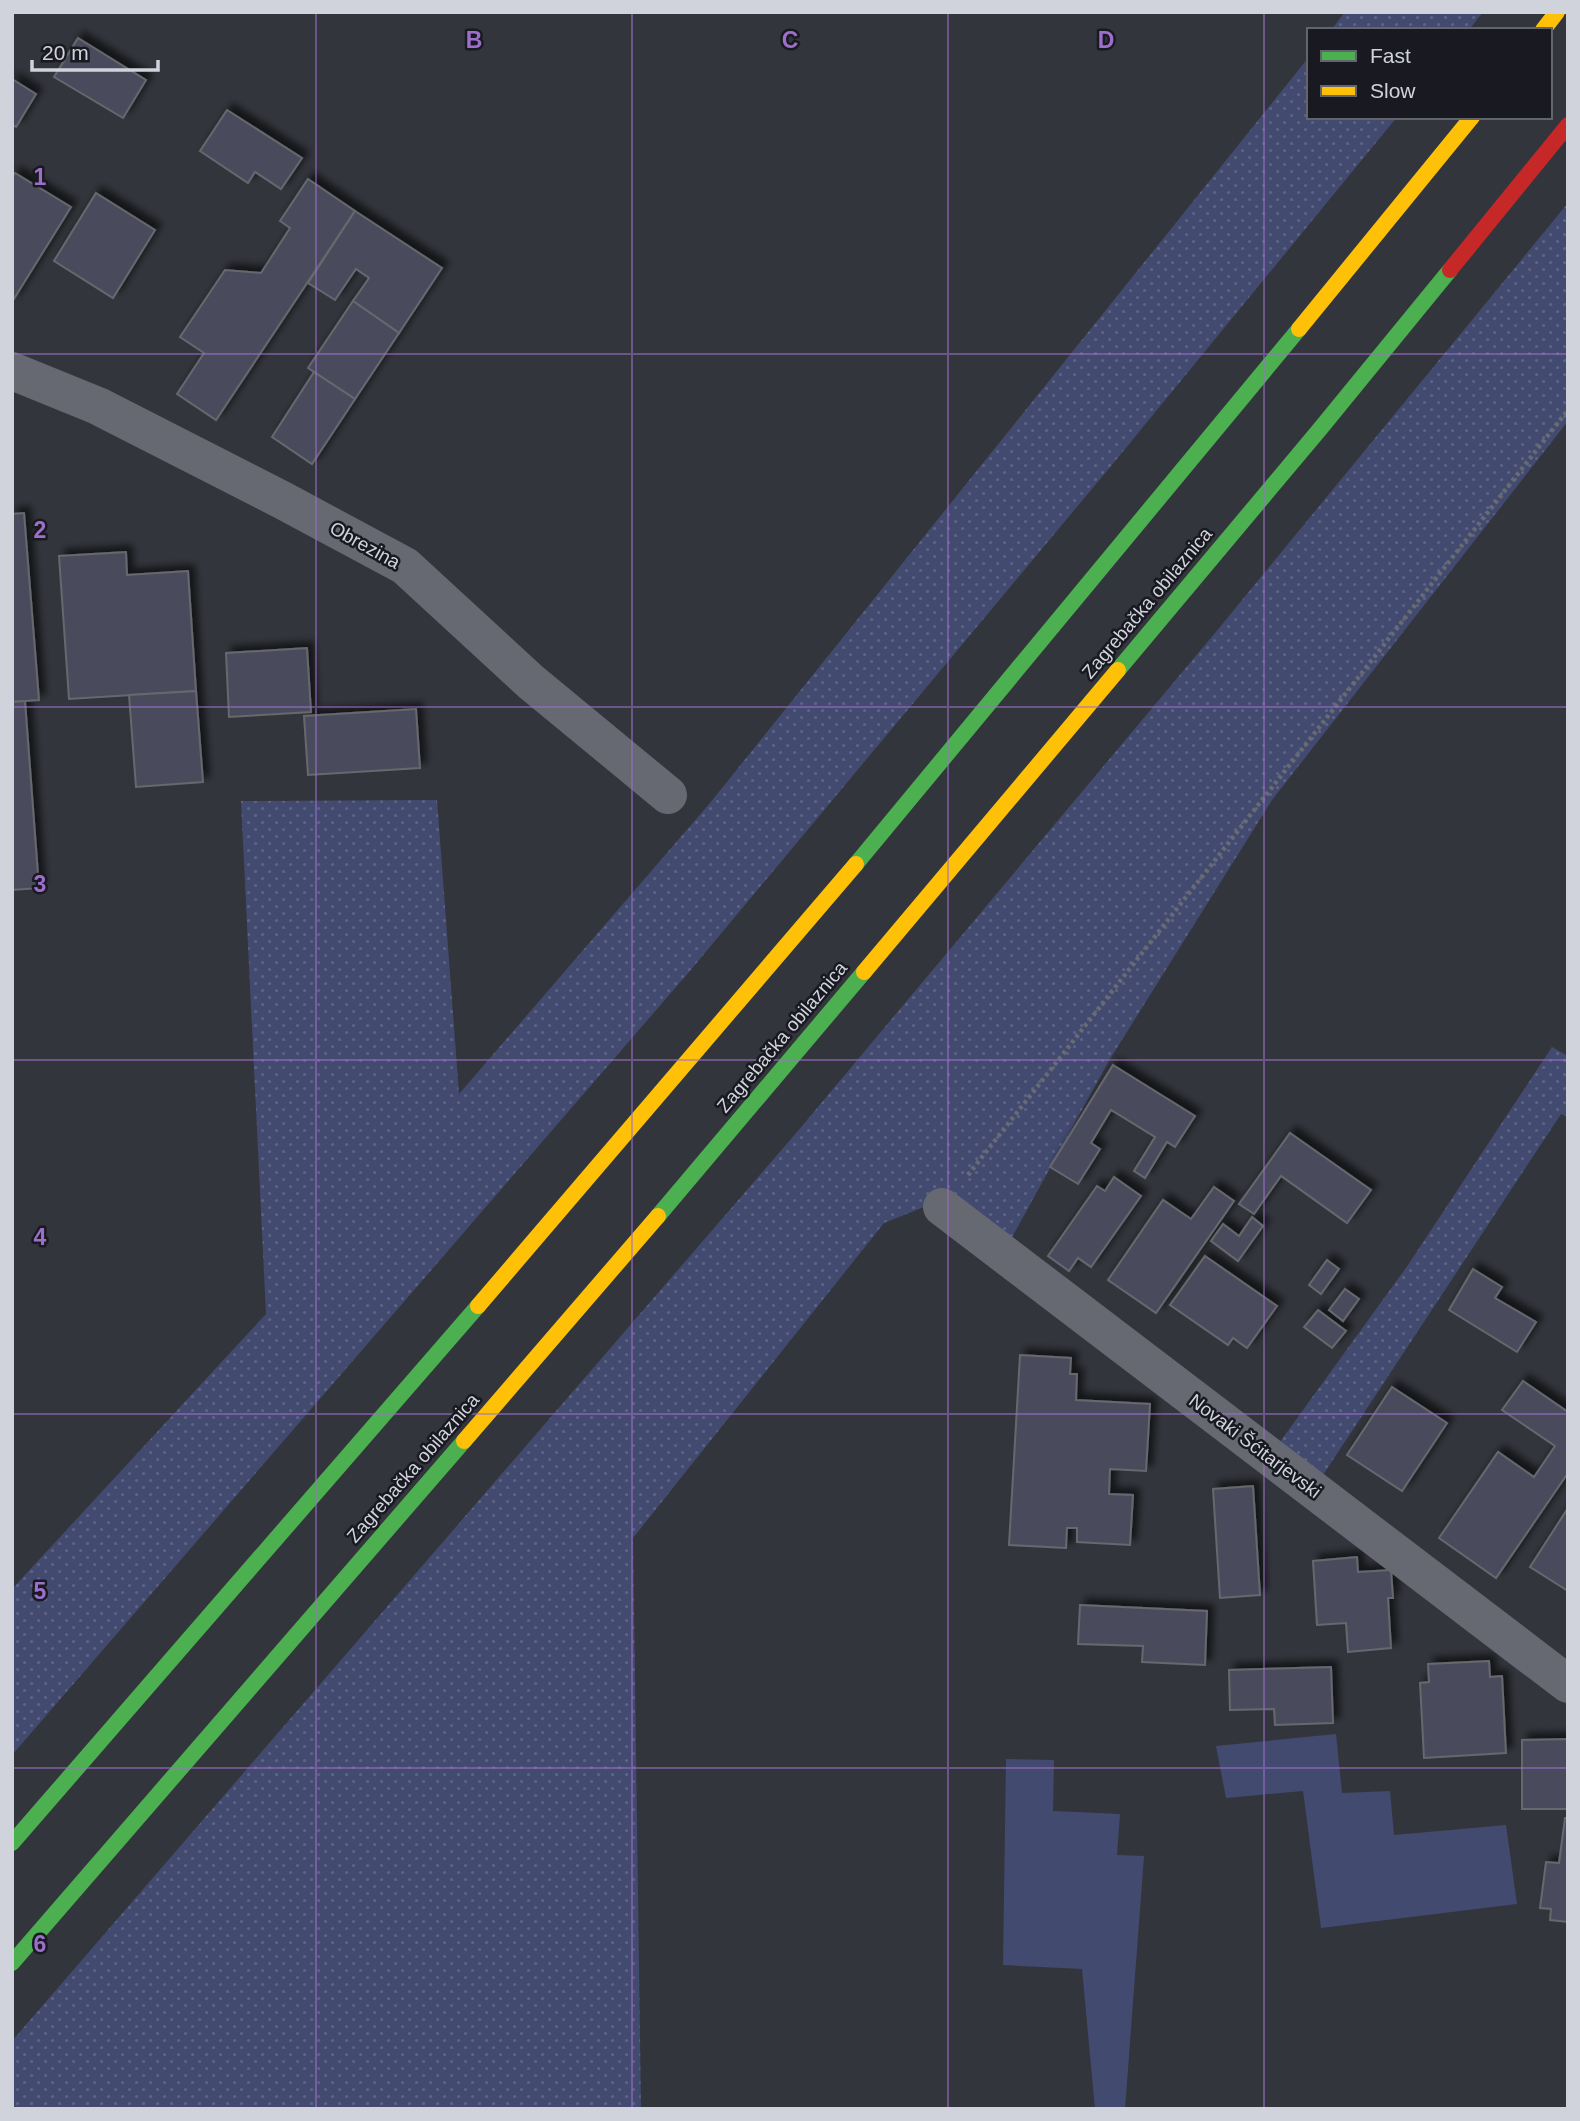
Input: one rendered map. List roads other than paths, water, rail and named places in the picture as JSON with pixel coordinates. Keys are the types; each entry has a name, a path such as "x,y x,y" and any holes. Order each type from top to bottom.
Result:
{"highway":[{"path":"1545,28 1557,12"},
{"path":"12,1843 913,796 1470,119"},
{"name":"Zagrebačka obilaznica","path":"12,1963 652,1224 1320,429 1568,125"}],"street":[{"name":"Obrezina","path":"12,371 98,406 405,566 531,682 668,795"},
{"name":"Novaki Šćitarjevski","path":"943,1207 1568,1684"}]}
